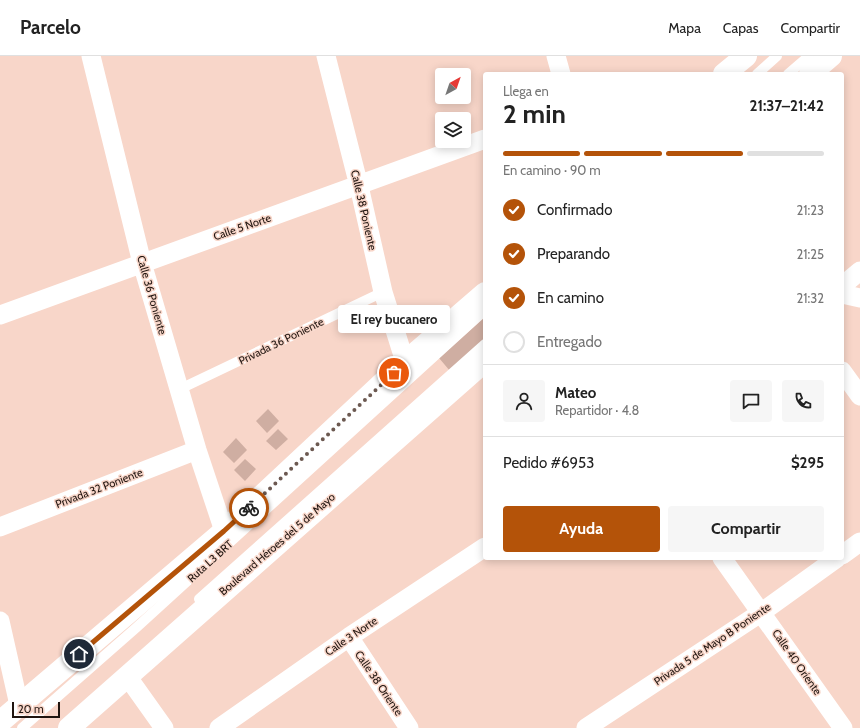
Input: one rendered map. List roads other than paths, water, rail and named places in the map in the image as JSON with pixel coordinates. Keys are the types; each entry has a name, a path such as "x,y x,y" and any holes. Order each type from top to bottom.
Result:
{"main road":[{"path":"726,72 746,56"},
{"path":"812,72 831,56"},
{"path":"0,722 224,531 405,362 483,295"},
{"name":"Boulevard Héroes del 5 de Mayo","path":"69,728 483,363"}],"street":[{"name":"Calle 36 Poniente","path":"91,56 142,262 197,450 224,531"},
{"name":"Calle 38 Poniente","path":"326,56 359,186 383,292 405,362"},
{"path":"556,56 560,72"},
{"name":"Calle 5 Norte","path":"0,315 142,262 359,186 483,140"},
{"path":"844,284 855,273"},
{"path":"844,294 860,298"},
{"path":"844,374 860,396"},
{"name":"Privada 32 Poniente","path":"0,527 197,450"},
{"path":"844,554 860,542"},
{"name":"Calle 3 Norte","path":"219,728 349,637 483,549"},
{"name":"Calle 40 Oriente","path":"723,560 762,612 843,728"},
{"name":"Privada 5 de Mayo B Poniente","path":"586,728 762,612 834,560"},
{"path":"0,622 19,705"},
{"name":"Calle 38 Oriente","path":"349,637 409,728"},
{"path":"127,676 164,728"}],"lane":[{"path":"759,72 777,56"},
{"path":"790,72 809,56"},
{"name":"Privada 36 Poniente","path":"180,389 383,292"},
{"name":"Ruta L3 BRT","path":"22,728 137,628 483,312"},
{"name":"Ruta L3 BRT","path":"189,608 483,346"},
{"path":"59,728 172,624"}],"place":[{"name":"El rey bucanero","path":"394,373"}]}
